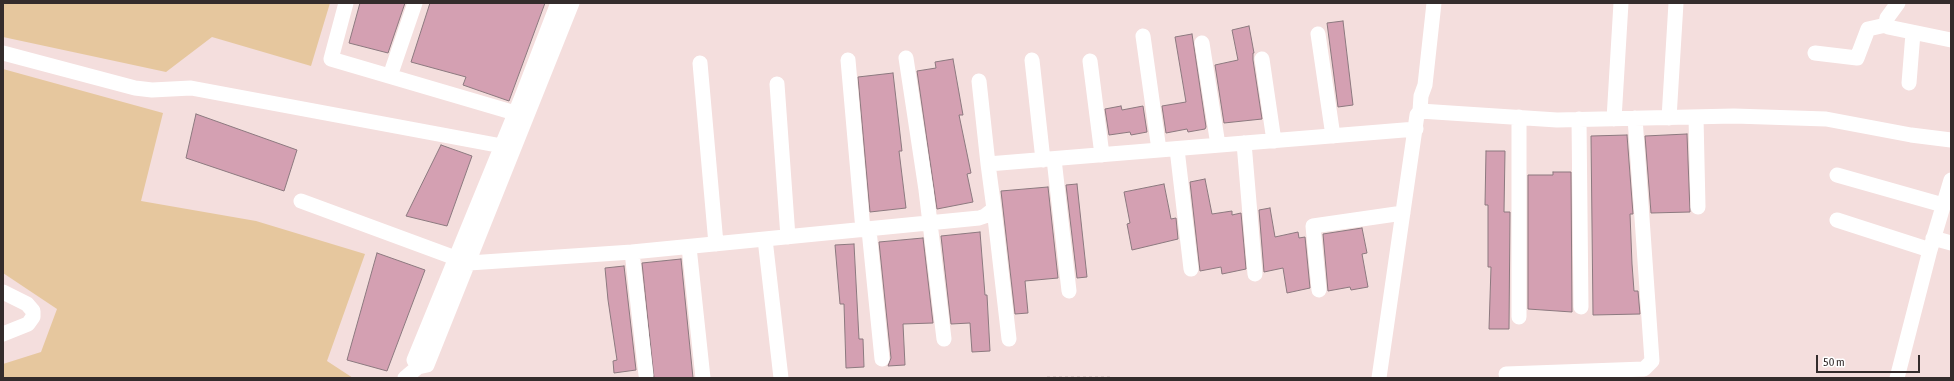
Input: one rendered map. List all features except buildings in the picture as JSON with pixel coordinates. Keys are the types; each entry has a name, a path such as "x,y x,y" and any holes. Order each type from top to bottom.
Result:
{"street":[{"path":"346,3 331,59 515,113"},
{"path":"390,76 415,3"},
{"path":"405,378 418,367 414,360 462,261 542,62 558,3"},
{"path":"462,261 515,113 572,3"},
{"path":"1421,96 1417,85 1424,3"},
{"path":"1379,378 1417,115 1420,111 1421,96 1425,85 1434,3"},
{"path":"1614,119 1621,3"},
{"path":"1669,118 1676,3"},
{"path":"1886,25 1887,18 1898,3"},
{"path":"1815,53 1857,58 1868,29 1886,25 1892,29 1951,40"},
{"path":"1909,83 1914,33"},
{"path":"1318,34 1334,136"},
{"path":"1144,36 1159,150"},
{"path":"1202,42 1218,145"},
{"path":"3,53 135,88 152,90 177,87 191,88 502,146"},
{"path":"906,58 930,224 944,339"},
{"path":"1262,59 1274,141"},
{"path":"848,60 866,230 882,359"},
{"path":"1032,60 1069,291"},
{"path":"1090,61 1102,155"},
{"path":"700,63 716,244"},
{"path":"979,81 1008,339"},
{"path":"777,84 788,237"},
{"path":"1420,111 1557,120 1696,117 1826,119 1911,136 1951,140"},
{"path":"1519,117 1519,317"},
{"path":"1696,117 1698,207"},
{"path":"1506,374 1530,376 1595,375 1644,370 1652,361 1635,118"},
{"path":"1580,119 1581,307"},
{"path":"988,164 1416,130"},
{"path":"1244,143 1255,274"},
{"path":"1177,149 1191,269"},
{"path":"1837,175 1943,205"},
{"path":"1897,378 1932,244 1951,180"},
{"path":"301,201 462,261 632,252 930,224 979,218 985,216 994,209"},
{"path":"1319,290 1313,226 1403,213"},
{"path":"1837,220 1932,244 1951,243"},
{"path":"766,239 781,378"},
{"path":"689,247 703,378"},
{"path":"632,252 646,375"},
{"path":"3,292 27,304 33,311 32,317 28,324 3,334"}],"path":[{"path":"1047,378 1114,378"}],"shaded area":[{"path":"3,3 330,3 311,66 212,37 166,72 3,37"},
{"path":"3,69 163,113 141,201 256,221 365,254 327,361 353,378 3,378 3,364 41,352 57,309 3,273"}]}
